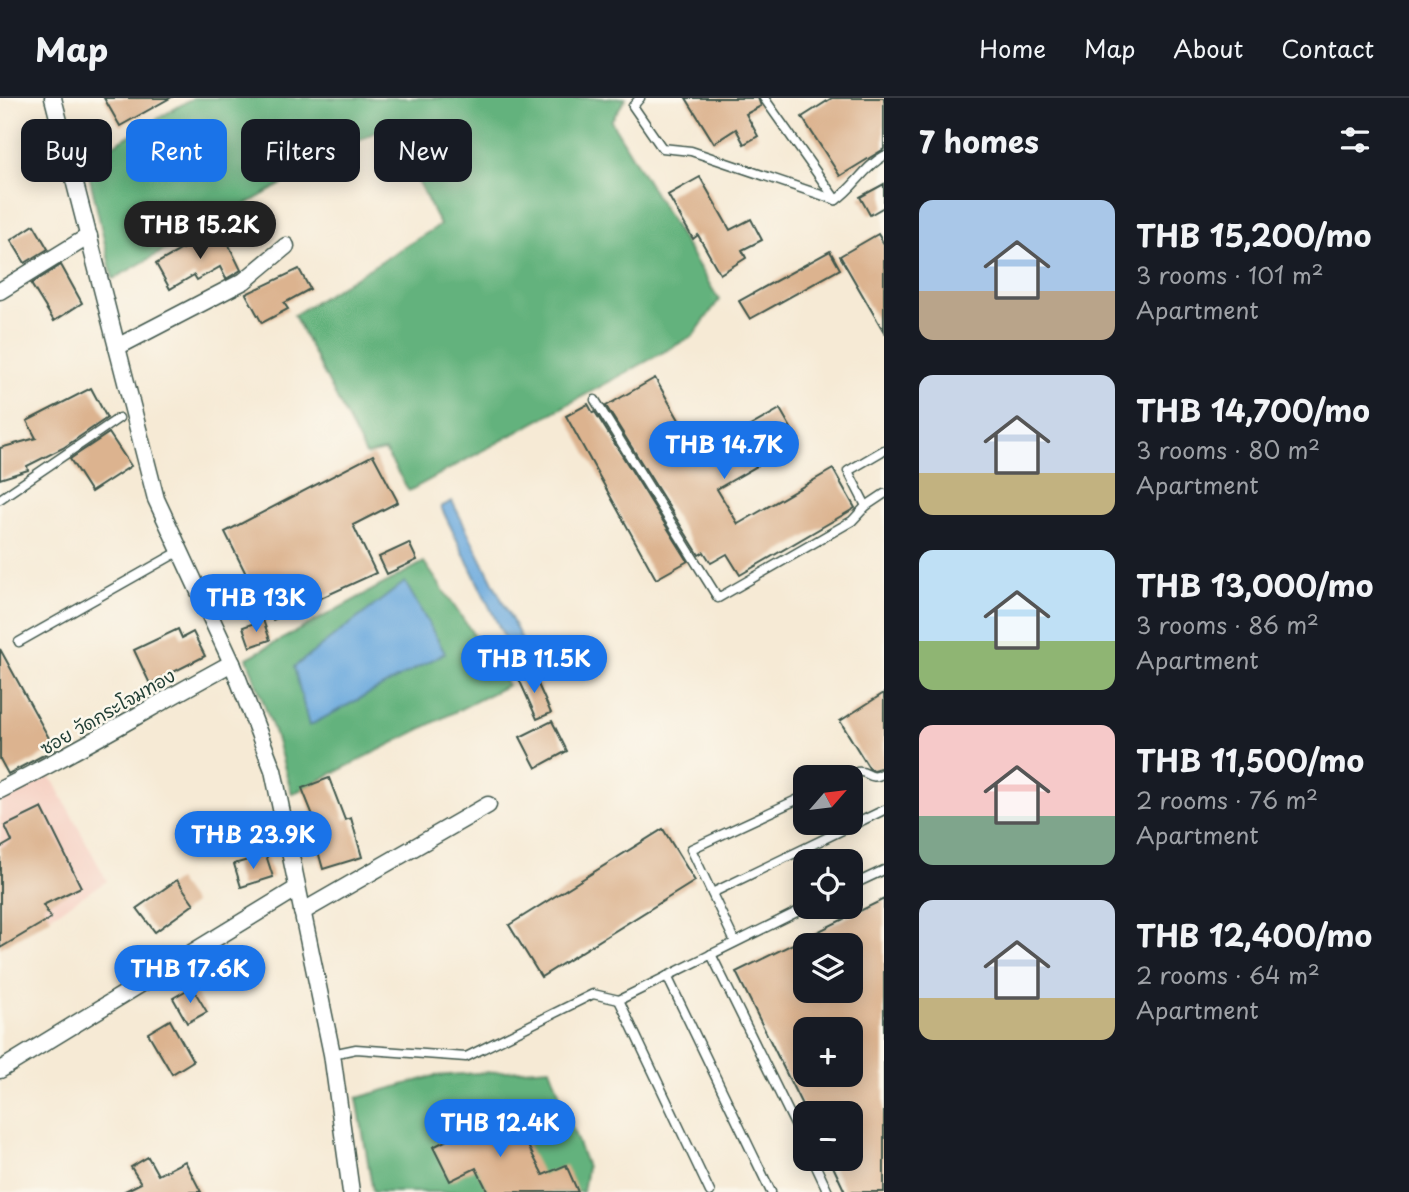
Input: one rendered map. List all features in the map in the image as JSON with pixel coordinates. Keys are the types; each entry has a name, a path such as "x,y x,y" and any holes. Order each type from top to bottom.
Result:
{"street":[{"path":"53,98 117,346 127,414 156,499 232,663 273,770 332,1054 352,1192"},
{"path":"0,291 89,236"},
{"path":"117,346 244,281 286,246"},
{"name":"ซอย วัดกระโจมทอง","path":"0,790 63,760 144,710 232,663"},
{"path":"302,912 488,805"},
{"path":"0,1070 296,889"}],"lane":[{"path":"640,98 632,106 662,148 691,151 836,200"},
{"path":"764,98 836,200"},
{"path":"836,200 850,191 870,164 884,156"},
{"path":"595,400 718,598 852,521 866,506 884,494"},
{"path":"0,499 127,414"},
{"path":"866,506 848,471 884,450"},
{"path":"19,642 180,551"},
{"path":"863,772 870,777 884,773"},
{"path":"736,943 691,849 793,802"},
{"path":"712,893 884,810"},
{"path":"863,880 884,870"},
{"path":"332,1054 356,1049 466,1057 593,994 619,1000 793,914"},
{"path":"712,954 793,1120"},
{"path":"667,976 771,1192"},
{"path":"619,1000 710,1192"},
{"path":"818,1171 828,1192"}],"shaded area":[{"path":"50,775 107,881 0,948 0,800"}],"green space":[{"path":"193,98 626,98 611,121 719,300 693,336 409,491 385,451 366,455 294,315 440,225 418,182 472,182 472,119 374,119 374,132 360,140 360,119 241,119 241,182 286,182 113,279 91,182 112,182 112,146 126,137 126,182 227,182 227,119 157,119"},
{"path":"424,562 508,685 292,794 275,734 247,658"},
{"path":"550,1068 587,1167 583,1192 373,1192 357,1098 434,1076"}],"water":[{"path":"452,501 522,640 508,645 441,507"},
{"path":"405,582 445,653 309,726 294,667"}],"building":[{"path":"104,98 170,98 132,119 126,119 126,123 120,126"},
{"path":"686,98 758,98 761,106 746,114 758,136 744,144 736,129 714,143"},
{"path":"832,98 884,98 884,149 840,176 802,117"},
{"path":"700,177 730,230 751,219 762,240 742,250 746,258 720,274 698,235 693,239 668,195"},
{"path":"884,184 884,207 870,215 860,197"},
{"path":"34,225 48,249 25,263 11,240"},
{"path":"222,231 241,270 226,279 220,267 197,280 194,275 170,289 156,264 198,240 199,242"},
{"path":"878,234 884,244 884,332 840,256"},
{"path":"830,251 840,269 750,319 739,301"},
{"path":"61,265 82,303 54,321 31,284"},
{"path":"299,269 310,289 284,303 288,309 262,323 246,294"},
{"path":"655,378 699,455 780,409 799,442 717,489 738,524 833,469 855,508 740,575 727,554 711,563 704,552 699,555 606,406"},
{"path":"91,388 107,418 63,448 27,466 28,470 0,479 0,448 36,438 27,421"},
{"path":"588,404 688,561 656,579 566,416"},
{"path":"109,433 131,466 91,492 70,459"},
{"path":"373,455 398,502 353,525 376,573 273,620 254,577 249,580 225,532"},
{"path":"409,543 417,560 387,574 379,557"},
{"path":"263,620 270,640 250,647 243,627"},
{"path":"178,629 182,638 193,632 205,656 150,684 134,650"},
{"path":"0,649 55,749 8,774 0,759"},
{"path":"532,671 551,713 537,719 518,677"},
{"path":"884,693 884,767 873,770 869,768 840,721"},
{"path":"552,721 567,751 536,768 520,737"},
{"path":"329,778 345,820 351,818 362,857 323,869 312,830 318,828 302,788"},
{"path":"42,808 81,887 43,905 51,918 0,948 0,848 12,841 5,826"},
{"path":"663,829 695,881 541,977 509,925"},
{"path":"266,855 273,877 241,887 234,864"},
{"path":"177,880 194,904 155,932 137,908"},
{"path":"884,899 884,1192 845,1192 835,1171 863,1171 863,1101 800,1101 793,1087 863,1087 863,1017 793,1017 793,1087 736,972 793,944 793,1003 863,1003 863,933 815,933 843,919 863,919 863,909"},
{"path":"192,987 207,1012 187,1023 173,998"},
{"path":"170,1020 193,1061 172,1074 148,1033"},
{"path":"509,1109 543,1175 566,1165 578,1192 488,1192 476,1168 450,1181 433,1147"},
{"path":"148,1157 158,1175 185,1161 201,1192 123,1192 141,1183 131,1167"}]}
